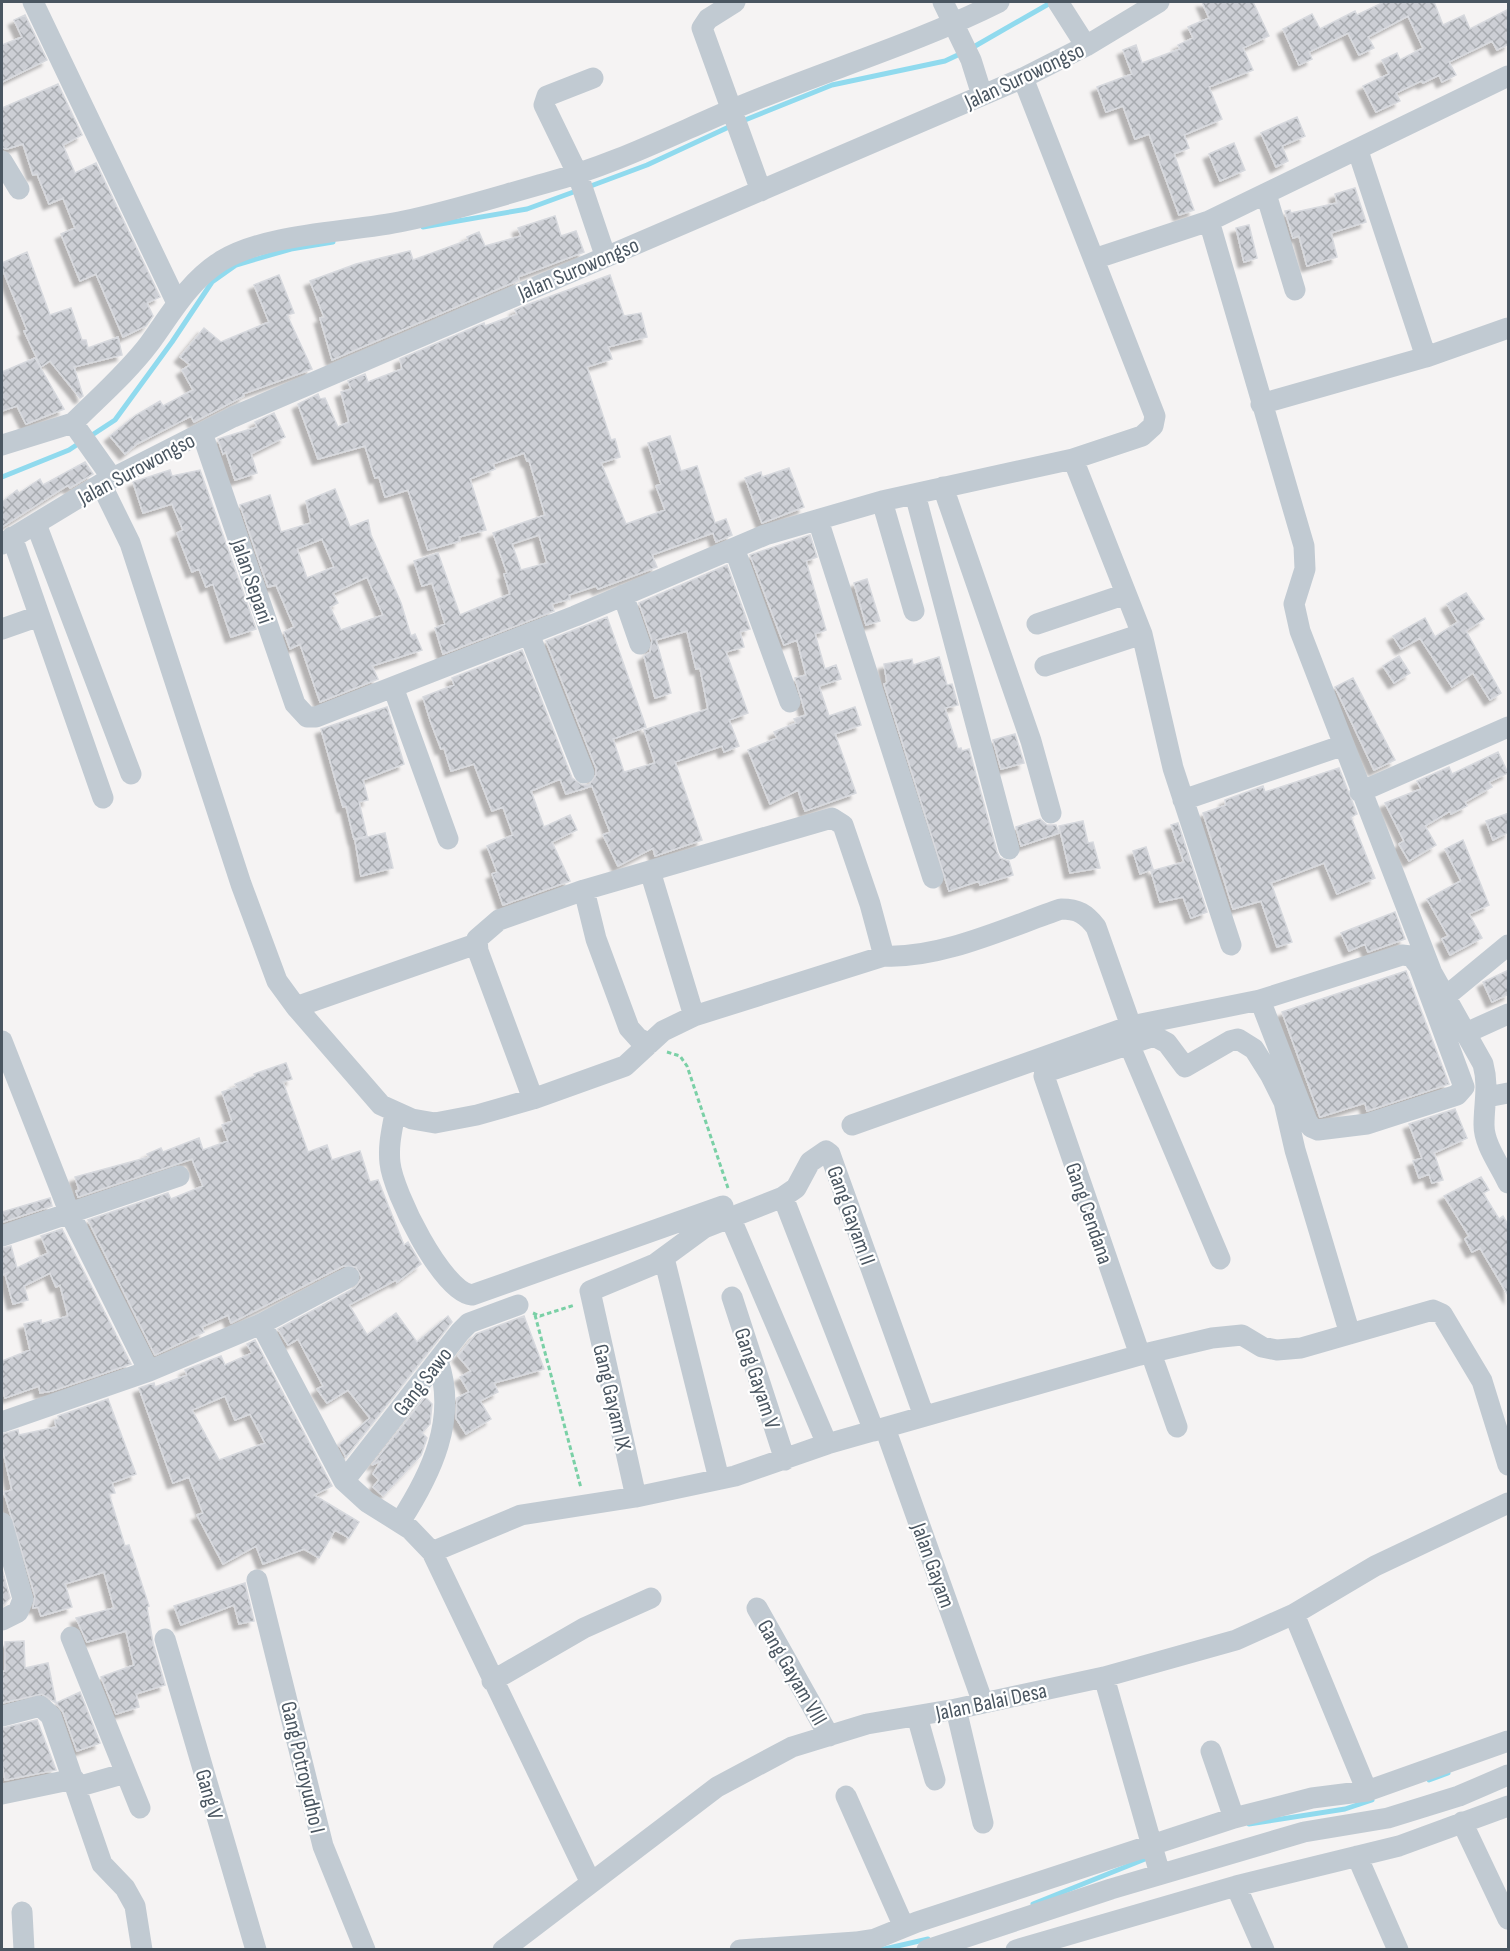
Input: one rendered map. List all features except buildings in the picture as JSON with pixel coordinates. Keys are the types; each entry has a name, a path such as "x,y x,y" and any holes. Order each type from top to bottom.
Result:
{"street":[{"path":"33,2 176,301"},
{"path":"735,2 708,20 702,28 761,190"},
{"path":"943,2 971,60 982,95"},
{"path":"2,445 82,435 128,369 150,343 176,301 214,267 241,252 325,232 403,221 581,186 633,154 736,120 957,32 999,2"},
{"path":"1059,3 1086,46"},
{"name":"Jalan Surowongso","path":"7,541 106,481 233,417 605,255 1023,78 1086,46 1147,5"},
{"path":"1094,259 1209,221 1358,151 1405,125 1509,76"},
{"path":"593,78 547,96 544,105 581,186 605,255"},
{"path":"448,839 393,687 529,634 765,535 882,501 1072,459 1142,436 1153,426 1155,416 1023,78"},
{"path":"1358,151 1426,357"},
{"path":"2,162 19,189"},
{"path":"1266,194 1295,290"},
{"path":"1209,221 1304,546 1305,569 1294,604 1300,631 1360,792 1432,973 1482,1064 1487,1078 1484,1127 1490,1149 1509,1183"},
{"path":"1261,404 1426,357 1509,328"},
{"name":"Jalan Sepani","path":"202,433 295,704 308,717 316,717 393,687"},
{"path":"82,435 106,481 130,543 241,884 277,981 296,1007 381,1105 395,1113 435,1123 477,1115 533,1099 625,1066 663,1031 694,1016 884,956 904,957 929,952 1061,909 1074,909 1088,917 1096,927 1130,1035 1220,1259"},
{"path":"1072,459 1142,634 1173,768 1231,945"},
{"path":"943,488 1031,741 1051,813"},
{"path":"915,494 1009,849"},
{"path":"882,501 914,611"},
{"path":"818,520 933,878"},
{"path":"36,524 131,774"},
{"path":"7,541 39,616 103,798"},
{"path":"734,548 790,702"},
{"path":"1037,624 1126,594"},
{"path":"623,595 640,644"},
{"path":"2,629 39,616"},
{"path":"529,634 584,773"},
{"path":"1045,666 1142,634"},
{"path":"1360,792 1509,728"},
{"path":"1183,800 1344,745"},
{"path":"296,1007 476,944 485,929 499,920 584,890 832,818 837,819 843,825 884,956"},
{"path":"650,871 694,1016"},
{"path":"584,890 596,939 629,1028 638,1038 649,1044"},
{"path":"476,944 533,1099"},
{"path":"1445,997 1509,945"},
{"path":"852,1125 1130,1035 1260,1000 1402,955 1411,956 1419,966 1464,1087 1457,1095 1367,1124 1318,1130 1311,1127 1307,1121 1260,1000"},
{"path":"1466,1033 1509,1014"},
{"path":"1130,1035 1158,1037 1167,1043 1185,1067 1230,1041 1238,1039 1245,1041 1254,1049 1284,1102 1295,1150 1350,1334"},
{"name":"Gang Cendana","path":"1130,1035 1049,1071 1044,1077 1145,1354 1177,1427"},
{"path":"2,1041 70,1214 149,1371"},
{"path":"1487,1097 1509,1093"},
{"path":"395,1113 389,1144 390,1165 398,1192 424,1244 453,1286 464,1294 472,1295 726,1211 827,1444"},
{"name":"Gang Gayam II","path":"590,1298 590,1291 595,1287 651,1266 726,1211 783,1197 795,1188 810,1162 829,1152 924,1416"},
{"path":"2,1236 179,1176"},
{"name":"Jalan Gayam","path":"783,1197 879,1430 983,1703"},
{"path":"664,1258 719,1479"},
{"path":"2,1422 149,1371 261,1324 349,1277"},
{"name":"Gang Gayam V","path":"732,1297 785,1460"},
{"name":"Gang Gayam IX","path":"590,1298 636,1497"},
{"name":"Gang Sawo","path":"344,1481 469,1323 526,1309"},
{"path":"432,1552 521,1515 636,1497 719,1479 785,1460 827,1444 1145,1354 1212,1338 1242,1335 1262,1347 1277,1350 1300,1348 1436,1310 1442,1314 1482,1381 1509,1466"},
{"path":"261,1324 344,1481 367,1502 400,1522 423,1540 432,1552 591,1883"},
{"path":"400,1522 422,1487 441,1434 447,1393 438,1362"},
{"name":"Jalan Balai Desa","path":"503,1950 717,1787 792,1747 867,1724 956,1709 1104,1677 1236,1640 1294,1614 1375,1566 1509,1503"},
{"path":"2,1522 23,1599 18,1612 2,1620"},
{"name":"Gang Potroyudho I","path":"257,1580 323,1846 365,1950"},
{"path":"492,1681 584,1628 651,1598"},
{"name":"Gang Gayam VIII","path":"756,1608 829,1736"},
{"path":"1294,1614 1367,1791"},
{"path":"71,1637 140,1808"},
{"name":"Gang V","path":"165,1639 256,1950"},
{"path":"1104,1677 1156,1860"},
{"path":"2,1716 40,1706 48,1712 76,1783 102,1864 125,1888 135,1906 142,1950"},
{"path":"956,1709 983,1823"},
{"path":"917,1716 935,1780"},
{"path":"927,1950 1156,1860 1234,1818 1312,1798 1367,1791 1509,1742"},
{"path":"1211,1751 1234,1818"},
{"path":"2,1794 126,1773"},
{"path":"740,1950 876,1944 904,1927 1156,1860 1388,1818 1459,1796 1509,1775"},
{"path":"846,1796 904,1927"},
{"path":"1016,1950 1236,1886 1399,1846 1509,1806"},
{"path":"1462,1822 1509,1919"},
{"path":"1357,1856 1398,1950"},
{"path":"1236,1886 1264,1950"},
{"path":"22,1912 24,1950"}],"path":[{"path":"649,1044 680,1056 687,1066 728,1189 729,1199 726,1211"},
{"path":"526,1309 540,1316 590,1298"},
{"path":"526,1309 585,1506"}],"waterway":[{"path":"970,49 1052,2"},
{"path":"740,122 832,85 945,61 962,53"},
{"path":"588,187 647,165 731,126"},
{"path":"423,227 527,209 579,190"},
{"path":"89,437 115,420 212,282 236,265 291,249 333,242"},
{"path":"2,477 69,450 81,442"},
{"path":"1429,1780 1448,1773"},
{"path":"1249,1824 1345,1809 1372,1800"},
{"path":"1033,1904 1150,1857"},
{"path":"880,1950 928,1939"}]}
